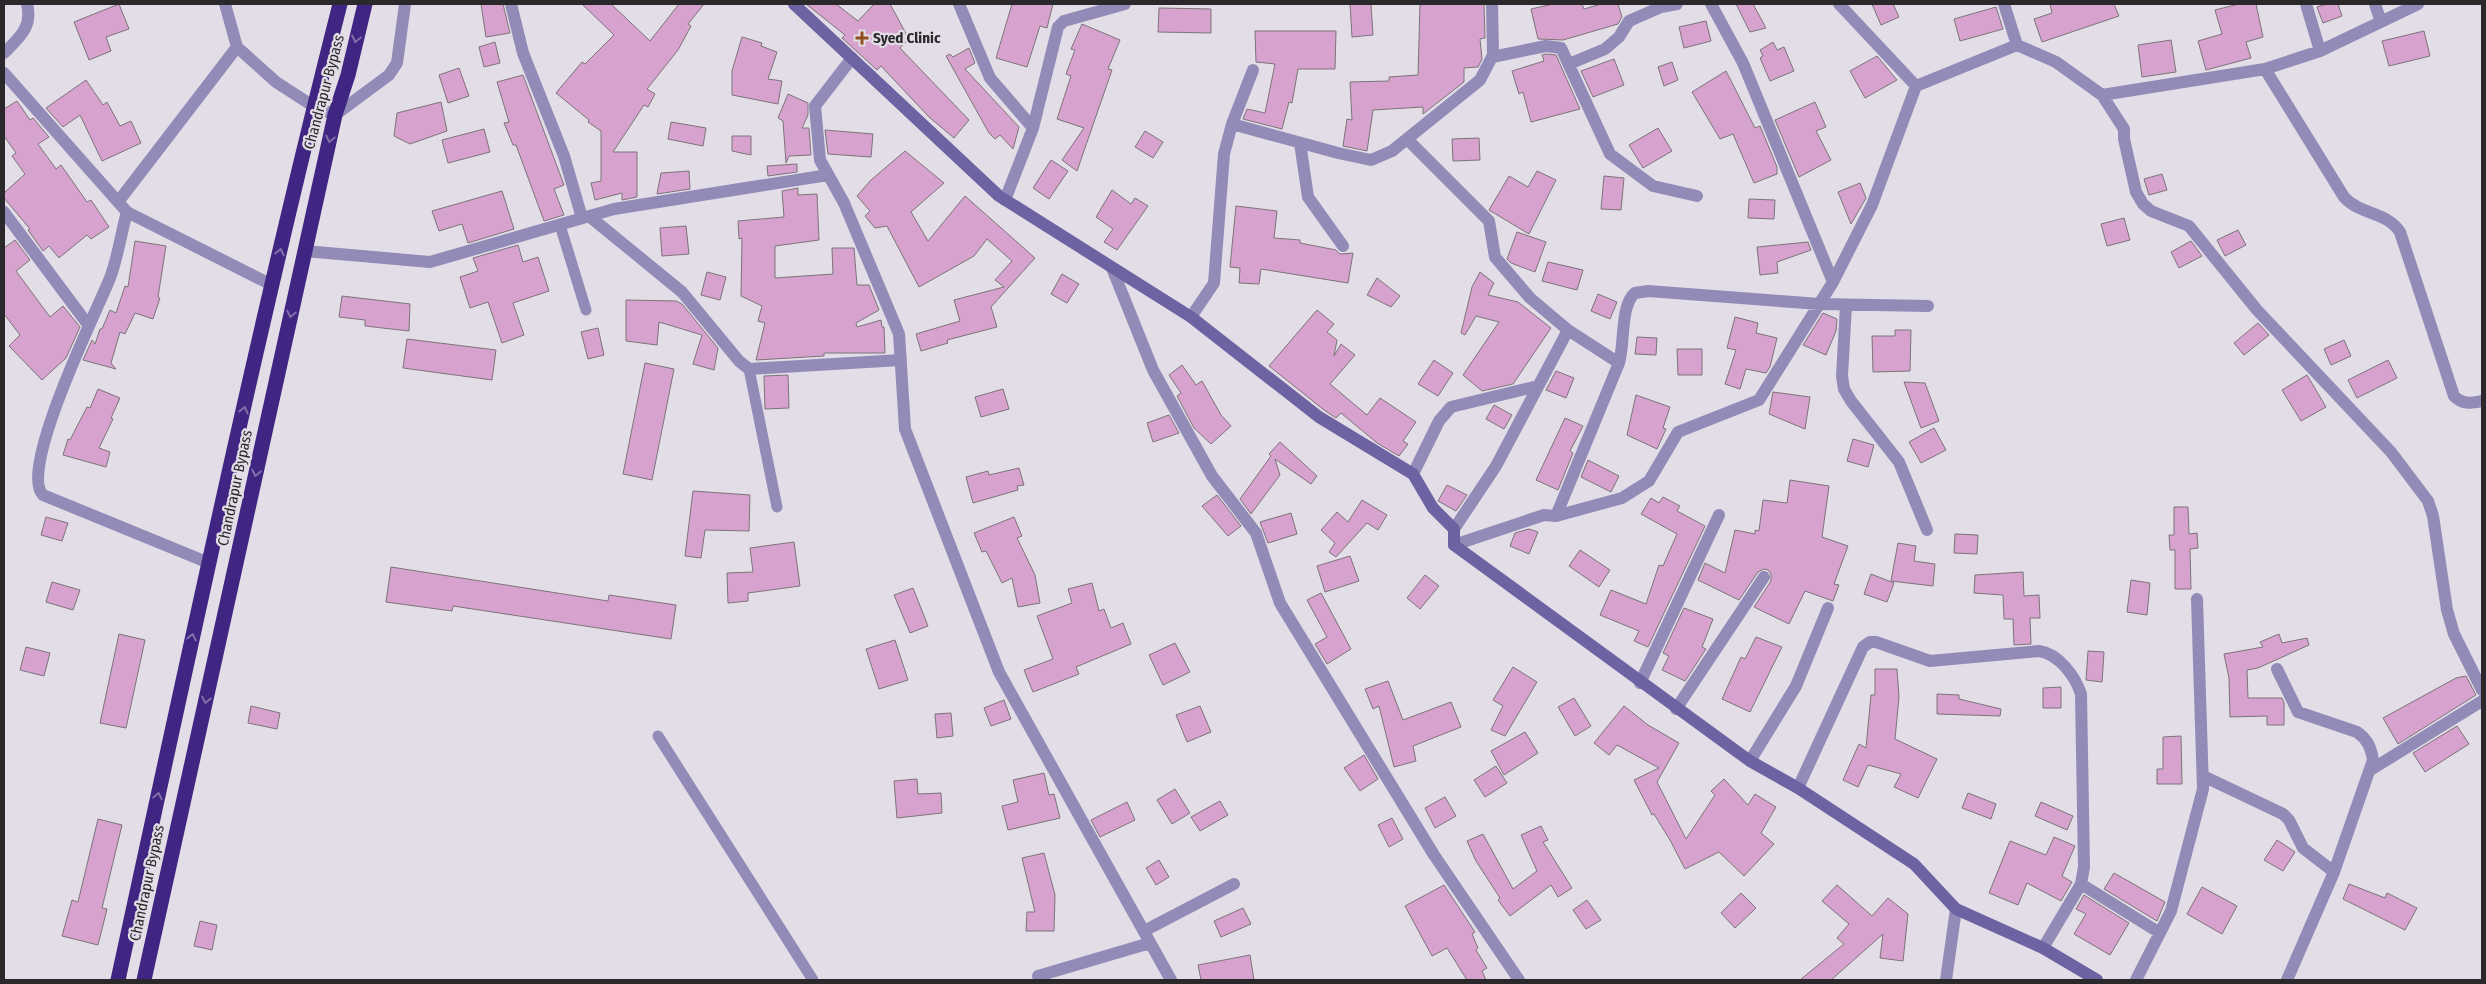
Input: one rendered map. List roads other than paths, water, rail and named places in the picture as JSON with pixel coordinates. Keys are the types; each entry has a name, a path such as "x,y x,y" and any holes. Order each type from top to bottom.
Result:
{"highway":[{"name":"Chandrapur Bypass","path":"118,980 209,562 272,285 313,106 340,4"},
{"name":"Chandrapur Bypass","path":"144,980 335,115 348,75 365,4"}],"street":[{"path":"4,53 26,31 29,12 27,4"},
{"path":"225,4 237,47 276,82 313,106 335,115 394,69 397,62 405,4"},
{"path":"510,4 526,62 564,156 586,217 682,292 739,361 749,369 901,360"},
{"path":"794,4 1005,200 1191,317 1319,417 1413,474 1433,508 1454,529"},
{"path":"1005,200 1034,128 1061,23 1125,4"},
{"path":"1232,124 1371,160 1395,148 1480,80 1491,60 1494,47 1492,4"},
{"path":"1569,64 1605,49 1619,37 1630,21 1661,7 1677,4"},
{"path":"1711,4 1743,63 1833,282"},
{"path":"1839,4 1916,86"},
{"path":"2004,4 2017,45"},
{"path":"2306,4 2320,51"},
{"path":"2375,4 2381,22"},
{"path":"2102,96 2265,69 2320,51 2418,4"},
{"path":"962,6 990,78 1034,128"},
{"path":"1454,545 1544,515 1556,516 1622,498 1648,481 1678,432 1759,400 1833,282 1872,205 1916,86 2017,45 2056,62 2102,96 2124,129 2124,139 2136,192 2143,204 2151,211 2189,226 2257,310 2391,452 2428,501 2433,516 2447,610 2454,634 2482,690"},
{"path":"1491,60 1554,46 1561,48 1610,154 1653,186 1697,196"},
{"path":"118,202 237,47"},
{"path":"852,58 815,106 820,160 844,203 899,334 905,429 999,672 1170,980"},
{"path":"2265,69 2344,197 2357,208 2386,218 2400,232 2454,396 2459,401 2468,403 2482,401"},
{"path":"1191,317 1214,283 1223,161 1232,124 1253,70"},
{"path":"4,73 127,212 272,285"},
{"path":"1407,139 1489,221 1495,257 1535,304 1568,330 1619,363"},
{"path":"1300,143 1308,197 1343,246"},
{"path":"305,251 430,262 623,207 828,175"},
{"path":"4,212 89,326"},
{"path":"127,212 112,270 45,434 36,483 38,491 42,495 209,562"},
{"path":"1112,268 1153,370 1212,476 1256,533 1280,603 1434,855 1519,980"},
{"path":"1556,516 1619,363 1623,351 1627,303 1635,293 1642,291 1819,304 1928,306"},
{"path":"1846,305 1842,376 1844,389 1850,401 1899,462 1926,530"},
{"path":"1454,545 1454,529 1496,466 1568,330"},
{"path":"1413,474 1439,422 1452,407 1538,386"},
{"path":"1640,683 1719,515"},
{"path":"1454,545 1640,683 1750,761 1798,788 1914,864 1956,909 2042,948 2097,980"},
{"path":"1676,709 1764,577"},
{"path":"2136,980 2160,933 2173,902 2199,809 2203,776 2196,599"},
{"path":"1750,761 1796,686 1828,608"},
{"path":"1798,788 1863,647 1867,644 1876,642 1930,661 2039,651 2048,652 2055,656 2072,678 2080,694 2084,868 2080,884 2042,948"},
{"path":"2277,669 2298,712 2347,727 2364,737 2371,748 2373,760 2372,768 2334,872 2287,980"},
{"path":"2372,768 2482,701"},
{"path":"2203,776 2283,814 2289,820 2303,848 2334,872"},
{"path":"1144,931 1234,884"},
{"path":"2080,884 2160,933"},
{"path":"1946,980 1956,909"},
{"path":"1038,976 1150,943"}],"lane":[{"path":"560,225 586,310"},
{"path":"749,369 777,507"},
{"path":"658,736 813,980"}],"place":[{"name":"Syed Clinic","path":"862,38"}]}
